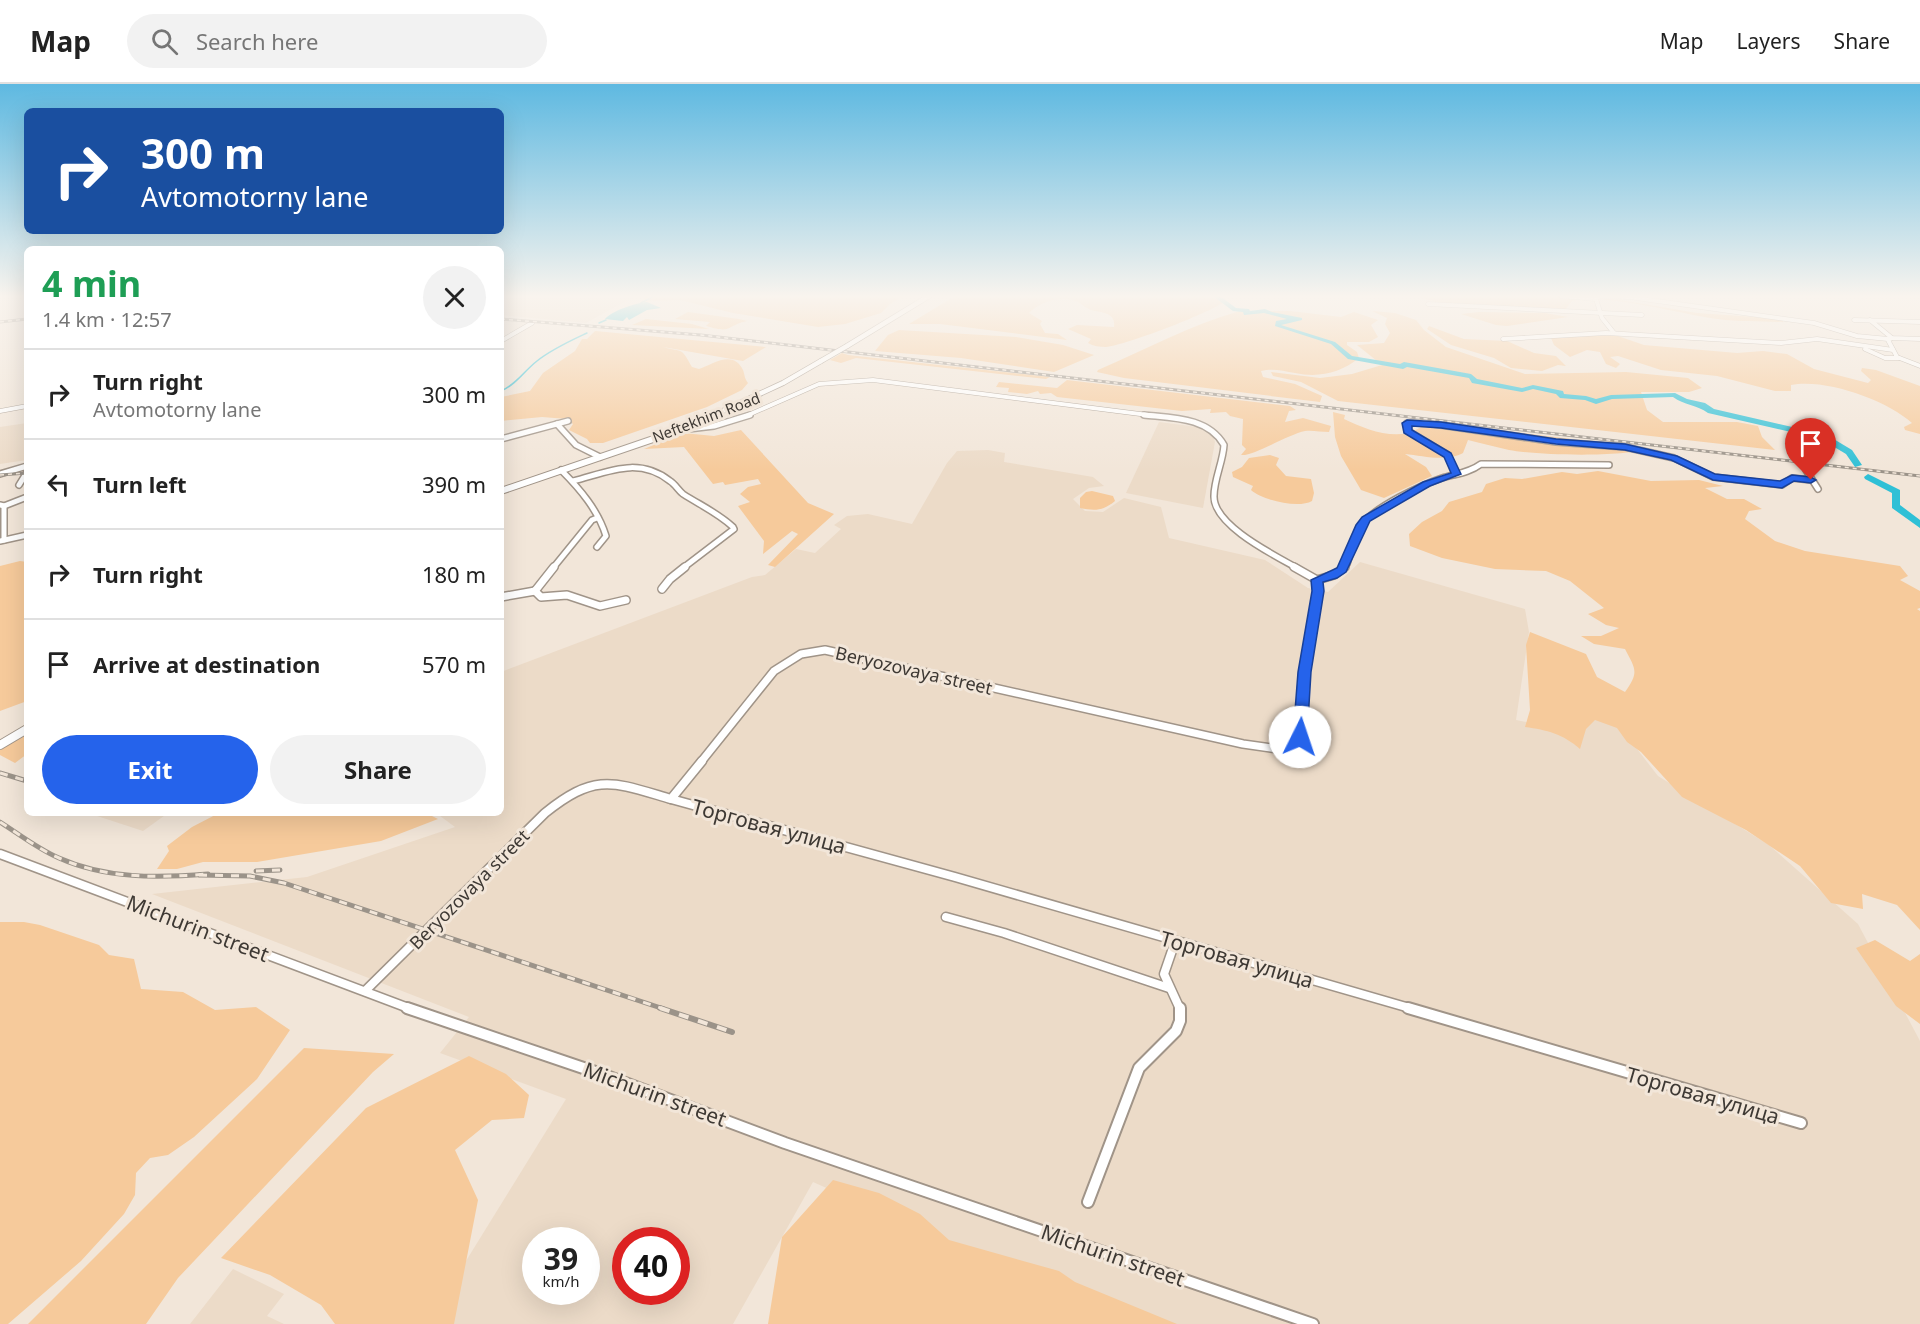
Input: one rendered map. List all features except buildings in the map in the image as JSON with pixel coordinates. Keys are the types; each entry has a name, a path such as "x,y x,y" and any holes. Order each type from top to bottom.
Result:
{"main road":[{"name":"Neftekhim Road","path":"504,490 709,418 768,393 833,354"},
{"path":"0,745 24,731"}],"street":[{"path":"1874,354 1885,358 1899,358 1920,366"},
{"path":"1896,354 1899,358"},
{"path":"671,432 728,423 808,388 854,380 873,380 1186,420 1208,428 1218,435 1224,445 1214,498 1215,509 1219,514 1231,526 1317,580 1333,576 1342,570 1361,525 1366,519 1426,484 1475,469 1481,464 1609,465"},
{"path":"0,411 24,407"},
{"path":"709,418 716,422 728,423"},
{"path":"504,438 568,421"},
{"path":"1456,474 1448,455 1408,431 1407,423 1420,422 1556,441 1625,447 1674,458 1713,477 1782,485 1792,478 1811,480"},
{"path":"557,424 576,445 600,457"},
{"path":"573,481 631,466 648,468 671,481 682,494 726,519 733,527 734,529 719,538 701,556 670,577 662,589"},
{"path":"0,474 24,469"},
{"path":"561,470 573,481 604,527 606,536 597,547"},
{"path":"1806,470 1818,489"},
{"path":"19,485 24,474"},
{"path":"2,541 7,527 1,517 2,505 24,498"},
{"path":"504,596 535,591 592,520 597,518"},
{"path":"2,541 24,536"},
{"name":"Beryozovaya street","path":"365,991 545,813 576,790 595,783 609,783 671,799 774,671 796,656 816,649 834,651 1207,736 1286,749 1297,743 1300,737 1305,672 1318,591 1317,580"},
{"path":"535,591 541,597 567,595 600,606 626,600"},
{"name":"Торговая улица","path":"671,799 796,832 1801,1123"},
{"name":"Michurin street","path":"0,854 439,1020 604,1075 785,1143 1313,1324"},
{"path":"946,917 1004,933 1169,988"},
{"path":"1088,1202 1139,1068 1176,1031 1180,1021 1180,1007 1164,974 1175,942"}],"shaded area":[{"path":"571,354 683,354 692,367 699,369 722,360 734,360 743,370 748,383 742,390 707,407 603,443 590,443 587,439 569,430 573,424 567,419 542,417 504,421 504,396 530,391 543,373"},
{"path":"702,354 755,354 743,361"},
{"path":"845,354 1050,377 1046,379 856,358 841,363 830,360"},
{"path":"910,354 1094,355 1054,372 961,358"},
{"path":"1134,354 1358,354 1359,358 1329,373 1312,375 1274,370 1261,371 1263,377 1295,384 1322,396 1320,402 1124,378 1097,372"},
{"path":"1368,354 1466,354 1525,374 1626,372 1688,378 1702,388 1689,392 1641,392 1647,410 1663,422 1737,422 1758,426 1762,437 1775,450 1338,401 1301,382 1273,376 1271,372 1320,378 1352,374 1382,365"},
{"path":"1480,354 1556,356 1566,366 1558,365 1542,371 1511,368 1494,358"},
{"path":"1601,354 1786,354 1814,369 1868,383 1871,380 1861,371 1862,368 1876,370 1920,386 1920,434 1905,430 1904,427 1912,423 1887,406 1838,388 1805,384 1791,385 1791,391 1775,391 1717,376 1661,370 1618,356 1610,357 1620,364 1616,368 1606,364"},
{"path":"1067,380 1290,406 1296,410 1289,411 1285,422 1303,418 1331,426 1329,432 1305,431 1253,453 1241,455 1246,449 1242,445 1243,419 1230,416 1226,412 1210,413 1211,409 1182,411 1057,397 1051,393 1040,394 1038,391 1027,394 1008,392 1009,388 996,387 999,382 1057,388"},
{"path":"1333,412 1345,415 1344,419 1359,426 1392,434 1411,432 1430,422 1647,448 1619,453 1558,454 1521,452 1468,440 1463,453 1457,456 1435,458 1405,454 1426,467 1432,476 1384,498 1361,490 1341,456 1335,437"},
{"path":"1159,422 1198,427 1213,436 1215,442 1203,508 1126,493"},
{"path":"24,423 24,460 0,464 0,427"},
{"path":"741,430 808,503 834,514 775,567 768,565 798,534 792,531 763,554 764,541 738,506 750,502 740,494 748,487 761,484 758,479 725,485 723,482 713,484 684,447 644,449 683,433 714,436"},
{"path":"988,450 1005,453 1004,462 1093,477 1104,486 1089,488 1073,499 1085,511 1103,512 1124,498 1161,507 1169,538 1265,560 1308,588 1328,592 1360,562 1525,609 1529,632 1516,720 1582,733 1594,716 1620,727 1658,776 1769,845 1858,924 1920,1041 1920,1324 1132,1324 813,1182 733,1324 427,1324 566,1099 440,1053 469,1017 152,894 307,877 455,827 440,816 504,816 504,671 752,577 765,575 796,549 815,553 841,529 834,525 847,516 868,514 912,524 947,463 957,451"},
{"path":"1270,455 1279,458 1276,465 1286,476 1311,479 1314,493 1312,501 1289,504 1271,500 1256,494 1251,490 1253,486 1233,477 1232,472 1242,467 1249,458"},
{"path":"1598,471 1651,481 1699,480 1723,486 1705,488 1727,499 1744,499 1762,509 1749,511 1745,519 1775,541 1805,551 1900,566 1908,576 1900,580 1920,591 1920,608 1917,609 1920,611 1920,930 1897,905 1862,894 1863,909 1831,903 1800,866 1746,830 1682,797 1641,752 1627,742 1617,728 1595,720 1586,729 1580,749 1554,733 1525,727 1530,710 1526,645 1530,632 1586,654 1597,677 1625,692 1634,671 1625,649 1594,644 1581,636 1601,636 1619,628 1606,625 1588,614 1604,608 1570,581 1546,571 1495,569 1442,558 1410,546 1409,534 1422,522 1442,511 1449,502 1482,492 1486,484 1505,478 1522,479 1562,472 1577,474"},
{"path":"1092,491 1113,496 1115,501 1099,509 1080,508 1080,498 1086,492"},
{"path":"24,562 24,702 0,711 0,566"},
{"path":"24,735 24,756 15,763 0,755 0,750"},
{"path":"97,816 164,816 143,831"},
{"path":"213,816 432,816 438,819 381,841 257,862 203,862 177,869 157,869 169,851 167,846 192,827"},
{"path":"0,922 40,925 99,945 109,955 134,959 141,989 183,992 215,1010 256,1007 290,1030 257,1079 194,1137 168,1155 150,1158 136,1173 135,1195 124,1214 81,1261 8,1324 0,1324"},
{"path":"1875,940 1910,961 1920,954 1920,1024 1896,1006 1856,948"},
{"path":"304,1048 394,1054 373,1072 178,1278 146,1324 28,1324"},
{"path":"469,1056 506,1074 529,1095 524,1118 492,1120 455,1150 478,1200 454,1324 335,1324 321,1305 270,1275 221,1258 366,1108"},
{"path":"833,1180 879,1193 920,1214 949,1240 1059,1271 1075,1282 1177,1324 768,1324 782,1237"},
{"path":"233,1269 284,1294 267,1316 284,1324 190,1324"}],"waterway":[{"path":"504,389 548,354"},
{"path":"1345,354 1350,358 1403,367 1404,364 1471,376 1475,381 1522,390 1533,387 1560,393 1560,396 1586,398 1596,402 1611,397 1675,395 1684,401 1702,405 1711,411 1824,437 1849,452 1858,465"},
{"path":"1868,477 1897,492 1895,506 1920,525"}],"railway":[{"path":"864,354 1920,476"},
{"path":"0,475 24,473"},
{"path":"0,773 24,780"},
{"path":"0,822 51,854 95,870 151,876 208,874"},
{"path":"256,871 280,870"},
{"path":"199,875 250,876 284,883 664,1009"},
{"path":"660,1008 732,1032"}],"route":[{"path":"1300,737 1305,672 1318,591 1317,580 1333,576 1347,564 1361,525 1366,519 1426,484 1456,474 1448,455 1408,431 1407,423 1420,422 1556,441 1625,447 1674,458 1713,477 1782,485 1792,478 1811,480"}]}
